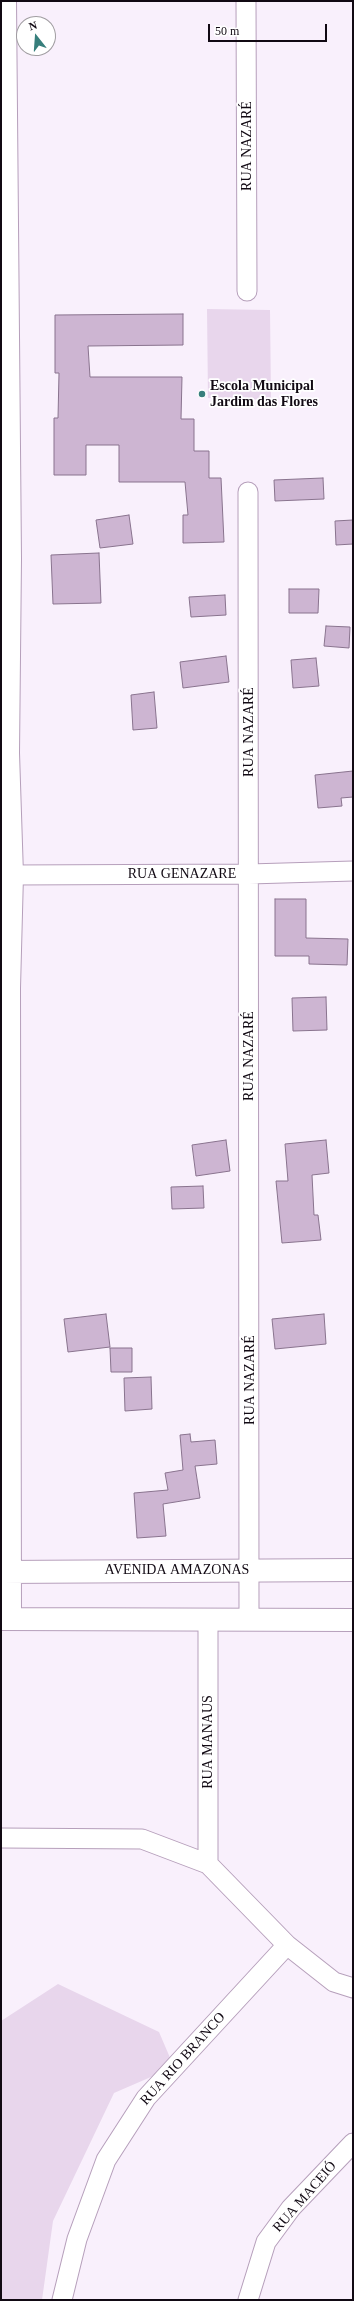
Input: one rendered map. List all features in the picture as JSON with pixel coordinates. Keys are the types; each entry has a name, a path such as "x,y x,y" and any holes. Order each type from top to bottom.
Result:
{"street":[{"path":"5,1 6,559 4,753 12,875 5,988 5,1619 353,1620"},
{"name":"RUA NAZARÉ","path":"246,1 247,291"},
{"name":"RUA NAZARÉ","path":"248,492 250,1619"},
{"name":"RUA GENAZARE","path":"12,875 249,874 353,871"},
{"name":"AVENIDA AMAZONAS","path":"6,1572 353,1570"},
{"name":"RUA MANAUS","path":"208,1619 208,1864"},
{"path":"1,1838 142,1839 208,1864 287,1945 334,1982 353,1988"},
{"name":"RUA RIO BRANCO","path":"62,2300 77,2239 106,2160 146,2098 287,1945"},
{"name":"RUA MACEIÓ","path":"248,2300 266,2242 291,2208 353,2143"}],"shaded area":[{"path":"207,309 270,310 271,400 208,398"},
{"path":"58,1984 159,2032 174,2067 114,2093 53,2221 42,2300 1,2300 1,2021"}],"building":[{"path":"183,314 183,345 88,346 90,377 182,377 181,419 194,419 194,451 209,451 209,478 221,478 224,542 183,543 183,515 188,515 185,482 119,482 119,445 86,445 86,475 54,475 54,418 58,418 59,373 55,373 55,315"},
{"path":"323,478 324,499 275,501 274,480"},
{"path":"129,515 133,544 100,548 96,520"},
{"path":"353,520 353,544 336,545 335,521"},
{"path":"99,553 101,603 53,604 51,555"},
{"path":"289,589 319,589 318,613 289,613"},
{"path":"225,595 226,615 191,617 189,597"},
{"path":"326,626 350,627 349,648 324,646"},
{"path":"226,656 229,682 183,688 180,662"},
{"path":"316,658 319,686 293,688 291,660"},
{"path":"154,692 157,728 133,730 131,695"},
{"path":"353,771 353,797 341,798 342,806 318,808 315,775"},
{"path":"275,899 306,899 306,938 348,939 347,965 309,964 309,956 275,956"},
{"path":"326,997 327,1030 293,1031 292,998"},
{"path":"226,1140 230,1171 196,1176 192,1145"},
{"path":"326,1140 329,1173 312,1175 314,1215 318,1215 321,1240 282,1243 276,1181 288,1181 285,1144"},
{"path":"203,1186 204,1208 172,1209 171,1187"},
{"path":"106,1314 110,1347 68,1352 64,1319"},
{"path":"324,1314 326,1344 275,1349 272,1319"},
{"path":"110,1348 132,1348 132,1372 111,1372"},
{"path":"151,1377 152,1409 125,1411 124,1378"},
{"path":"190,1434 191,1442 215,1440 217,1464 195,1466 200,1498 163,1504 166,1536 137,1538 134,1493 168,1490 165,1473 183,1470 180,1435"}],"place":[{"name":"Escola Municipal Jardim das Flores","path":"202,394"}]}
